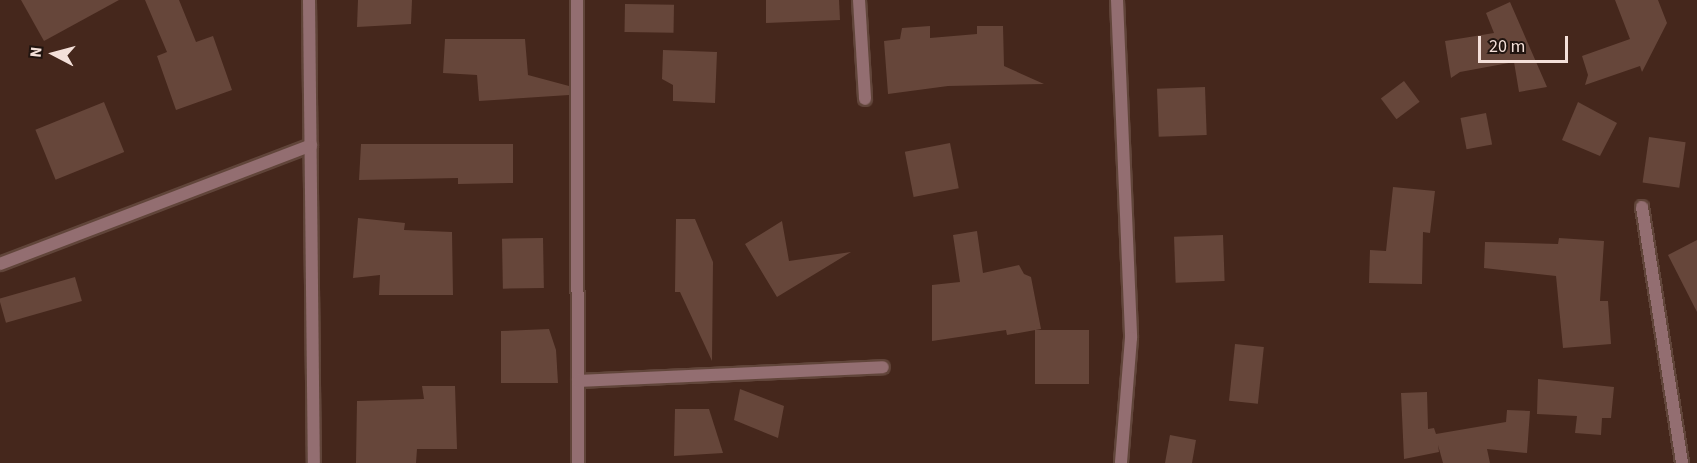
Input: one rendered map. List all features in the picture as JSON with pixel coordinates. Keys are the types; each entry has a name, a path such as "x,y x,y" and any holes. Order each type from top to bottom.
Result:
{"street":[{"path":"309,0 314,463"},
{"path":"578,0 578,463"},
{"path":"859,0 865,99"},
{"path":"1117,0 1131,338 1121,463"},
{"path":"0,264 311,145"},
{"path":"1642,207 1683,463"},
{"path":"578,381 883,367"}],"building":[{"path":"21,0 119,0 44,41"},
{"path":"145,0 179,0 196,42 213,36 232,90 176,110 157,56 167,52"},
{"path":"358,0 412,0 411,24 357,27"},
{"path":"766,0 839,0 840,20 766,23"},
{"path":"1615,0 1658,0 1667,23 1642,72 1640,66 1585,85 1588,75 1582,56 1630,39"},
{"path":"1510,2 1547,87 1519,92 1514,62 1460,72 1451,78 1445,41 1494,33 1486,13"},
{"path":"625,4 674,5 674,33 625,32"},
{"path":"930,26 930,38 977,34 977,26 1003,26 1004,66 1044,84 948,86 888,94 884,41 900,39 902,28"},
{"path":"445,39 525,39 528,75 569,86 569,95 479,101 477,75 443,73"},
{"path":"663,50 717,52 715,103 673,101 673,85 662,79"},
{"path":"1404,81 1420,102 1396,119 1381,98"},
{"path":"1205,87 1207,135 1159,137 1157,89"},
{"path":"104,102 124,152 56,180 35,130"},
{"path":"1578,102 1617,123 1600,156 1562,140"},
{"path":"1486,113 1492,144 1467,149 1460,118"},
{"path":"1649,137 1686,142 1679,188 1643,183"},
{"path":"950,143 959,188 914,197 905,152"},
{"path":"361,144 513,144 513,183 458,184 458,178 359,180"},
{"path":"1393,187 1435,191 1430,233 1423,232 1422,284 1369,283 1370,250 1386,251"},
{"path":"358,218 405,223 404,230 452,232 453,295 379,295 380,275 353,278"},
{"path":"676,219 695,219 713,262 712,361 680,292 675,292"},
{"path":"782,221 789,261 851,252 777,297 745,244"},
{"path":"977,231 983,273 1019,265 1024,274 1031,277 1041,329 1007,335 1006,330 932,341 932,285 960,282 953,235"},
{"path":"1223,235 1225,281 1176,283 1174,237"},
{"path":"543,238 544,288 503,289 502,239"},
{"path":"1559,238 1604,241 1600,301 1608,301 1611,344 1563,348 1556,276 1484,268 1485,242 1558,244"},
{"path":"1697,240 1697,312 1668,255"},
{"path":"75,277 82,301 6,323 0,299"},
{"path":"549,329 556,350 558,383 501,383 501,331"},
{"path":"1035,330 1089,330 1089,384 1035,384"},
{"path":"1235,344 1264,347 1258,404 1229,401"},
{"path":"1538,379 1614,387 1611,418 1602,418 1601,435 1575,433 1577,416 1537,414"},
{"path":"422,386 455,386 457,449 417,449 416,463 356,463 357,401 424,399"},
{"path":"740,389 784,406 778,438 734,420"},
{"path":"1427,392 1428,429 1434,428 1436,434 1506,422 1507,410 1530,411 1527,453 1487,449 1490,463 1443,463 1438,445 1439,452 1404,459 1401,393"},
{"path":"675,409 709,409 723,453 674,456"},
{"path":"1170,435 1196,440 1192,463 1165,463"}]}
